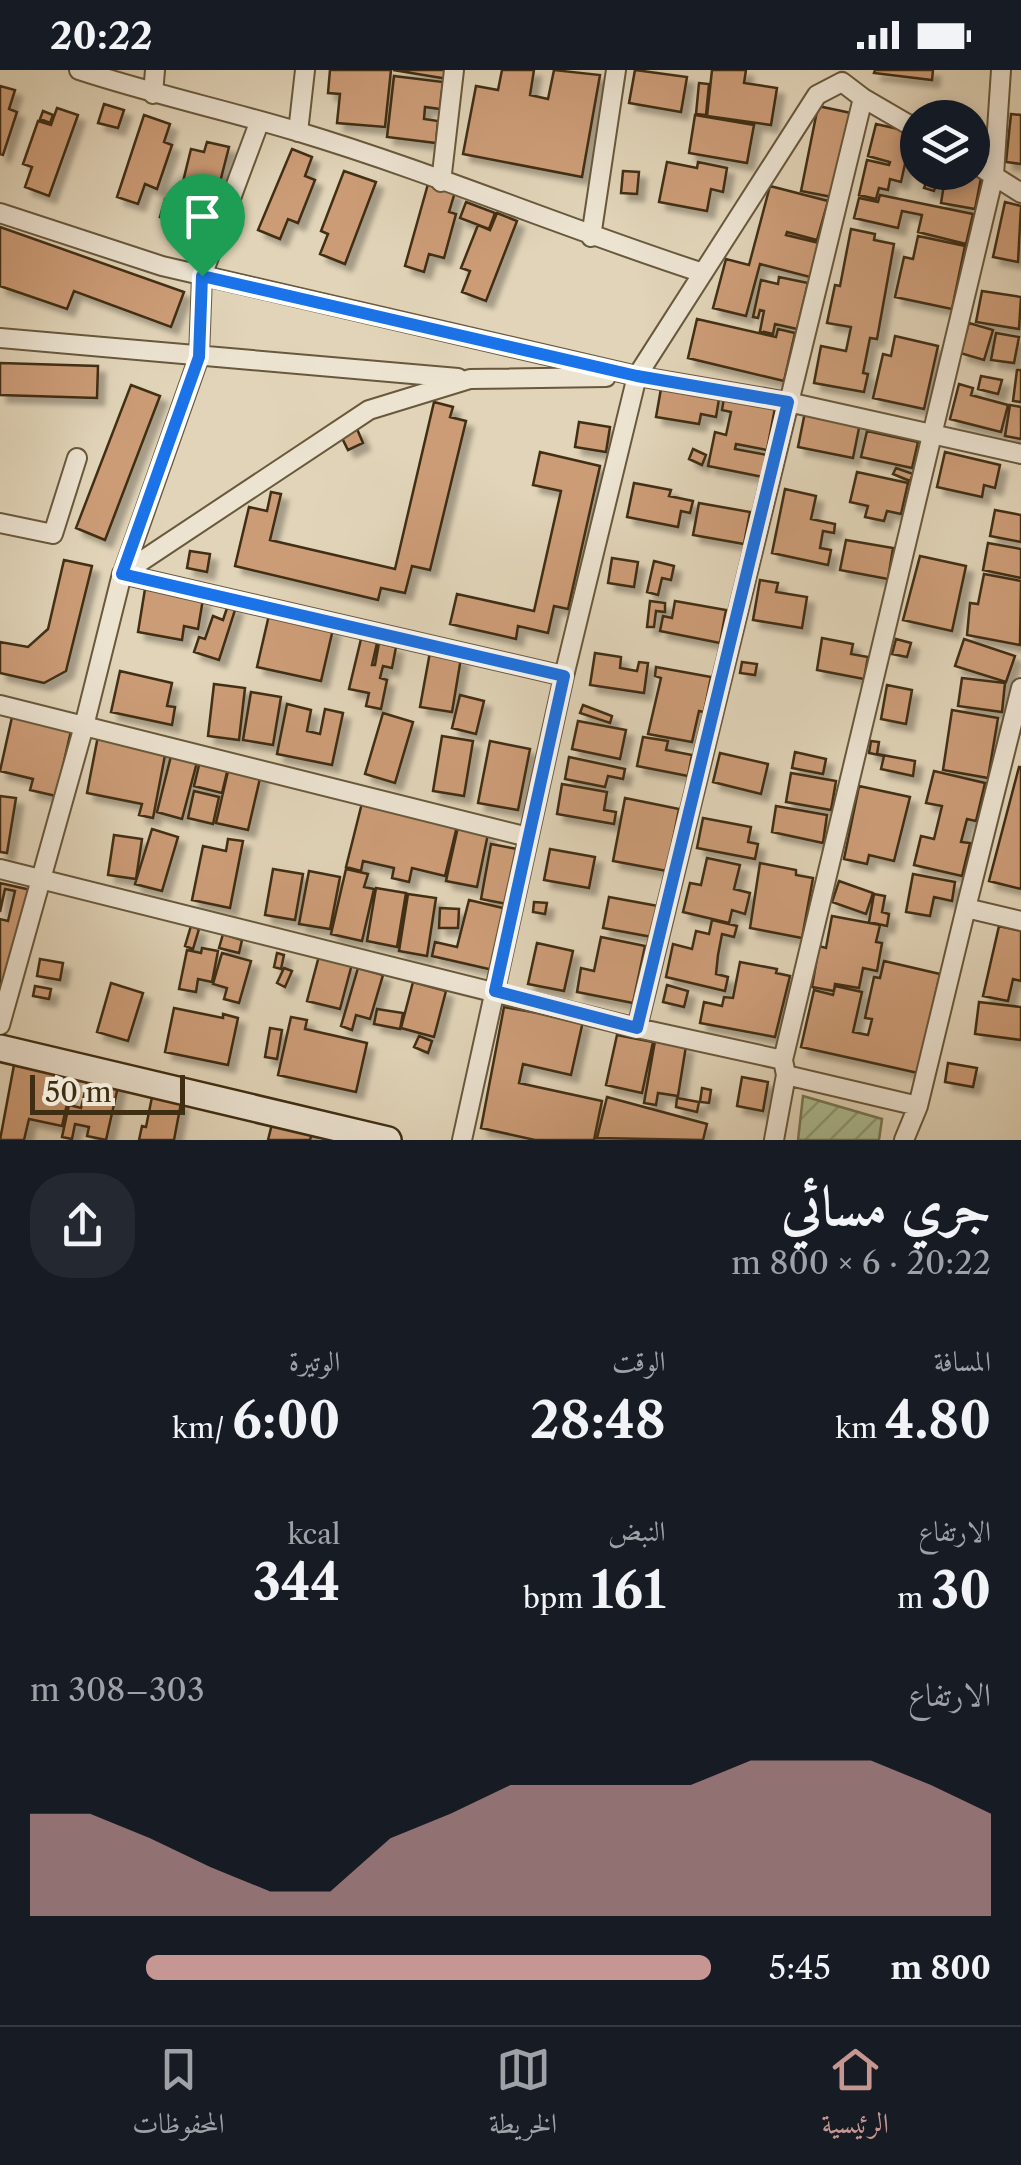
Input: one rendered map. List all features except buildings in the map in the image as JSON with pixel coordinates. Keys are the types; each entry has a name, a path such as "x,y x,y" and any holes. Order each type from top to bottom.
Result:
{"main road":[{"path":"0,1048 388,1140"}],"street":[{"path":"79,70 298,132 703,272"},
{"path":"153,94 156,70"},
{"path":"298,132 305,70"},
{"path":"441,182 454,70"},
{"path":"591,236 616,70"},
{"path":"774,1140 785,1067 994,175 1001,70"},
{"path":"462,1140 564,676 637,376 817,96 842,76 863,98 900,120"},
{"path":"637,1028 863,98"},
{"path":"0,1026 122,574 199,357 202,276 259,123"},
{"path":"990,173 1021,193"},
{"path":"0,213 202,276 637,376 788,402 1021,454"},
{"path":"0,338 470,380 637,376"},
{"path":"122,574 369,410 470,380"},
{"path":"0,523 54,534 77,458"},
{"path":"122,574 564,676"},
{"path":"904,1140 918,1106 966,908 1013,751 1021,688"},
{"path":"0,706 528,837"},
{"path":"0,868 495,991 918,1106"},
{"path":"966,908 1021,921"}],"green space":[{"path":"803,1096 882,1119 879,1140 798,1140"}],"route":[{"path":"202,276 637,376 788,402 637,1028 495,991 564,676 122,574 199,357 202,276"}]}
